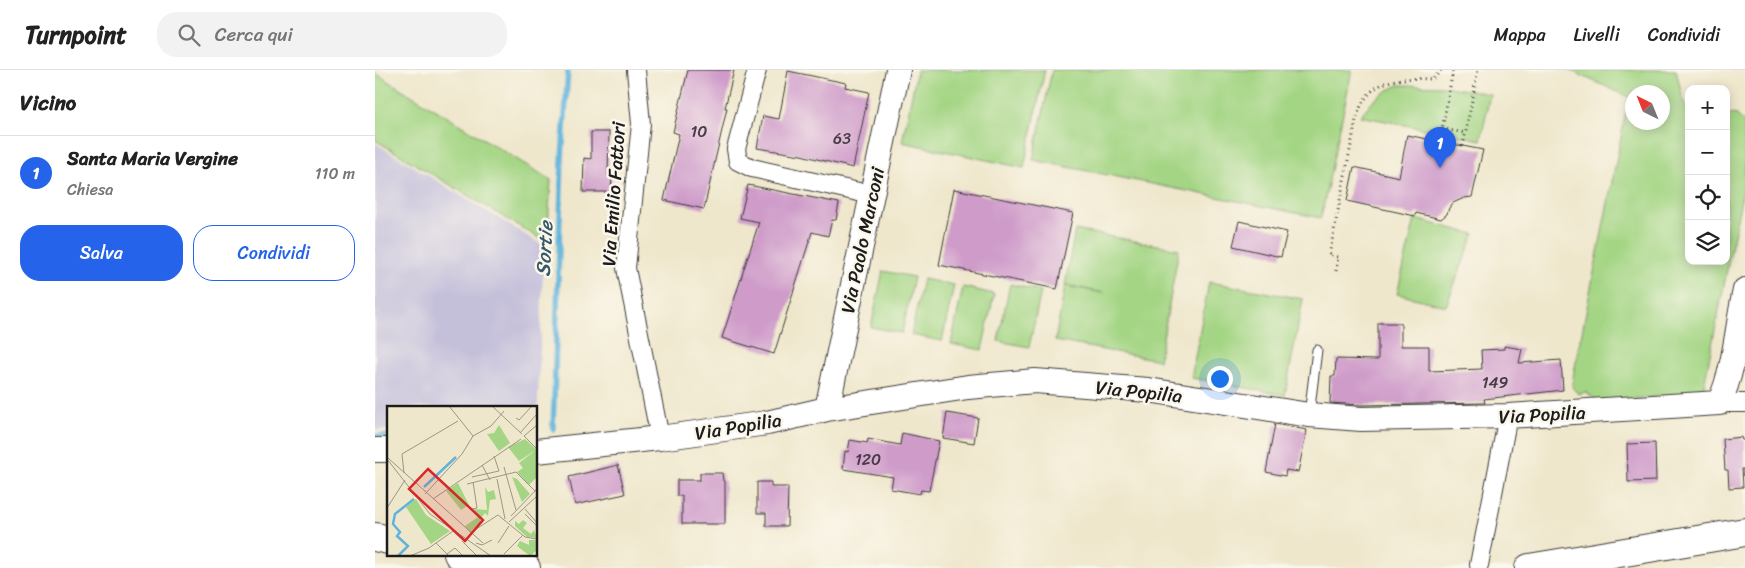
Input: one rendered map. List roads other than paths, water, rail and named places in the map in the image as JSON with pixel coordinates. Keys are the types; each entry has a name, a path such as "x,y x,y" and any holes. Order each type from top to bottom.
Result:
{"main road":[{"path":"1597,558 1646,540 1745,514"},
{"path":"1529,568 1745,532"},
{"path":"1699,540 1745,544"},
{"path":"468,556 526,568"}],"street":[{"name":"Via Emilio Fattori","path":"636,70 641,124 626,268 660,438"},
{"path":"757,70 736,149 738,160 752,168 871,195"},
{"name":"Via Paolo Marconi","path":"827,409 898,70"},
{"path":"1719,403 1730,371 1745,290"},
{"name":"Via Popilia","path":"537,451 660,438 767,423 827,409 968,387 1035,381 1148,390 1309,415 1361,419 1508,416 1745,403"},
{"path":"1479,565 1508,416"}],"lane":[{"path":"1309,415 1317,350"}],"waterway":[{"name":"Sortie","path":"553,429 562,159 568,70"},
{"name":"Sortie","path":"375,436 387,436"}],"place":[{"name":"Santa Maria Vergine","path":"1440,168"}]}
